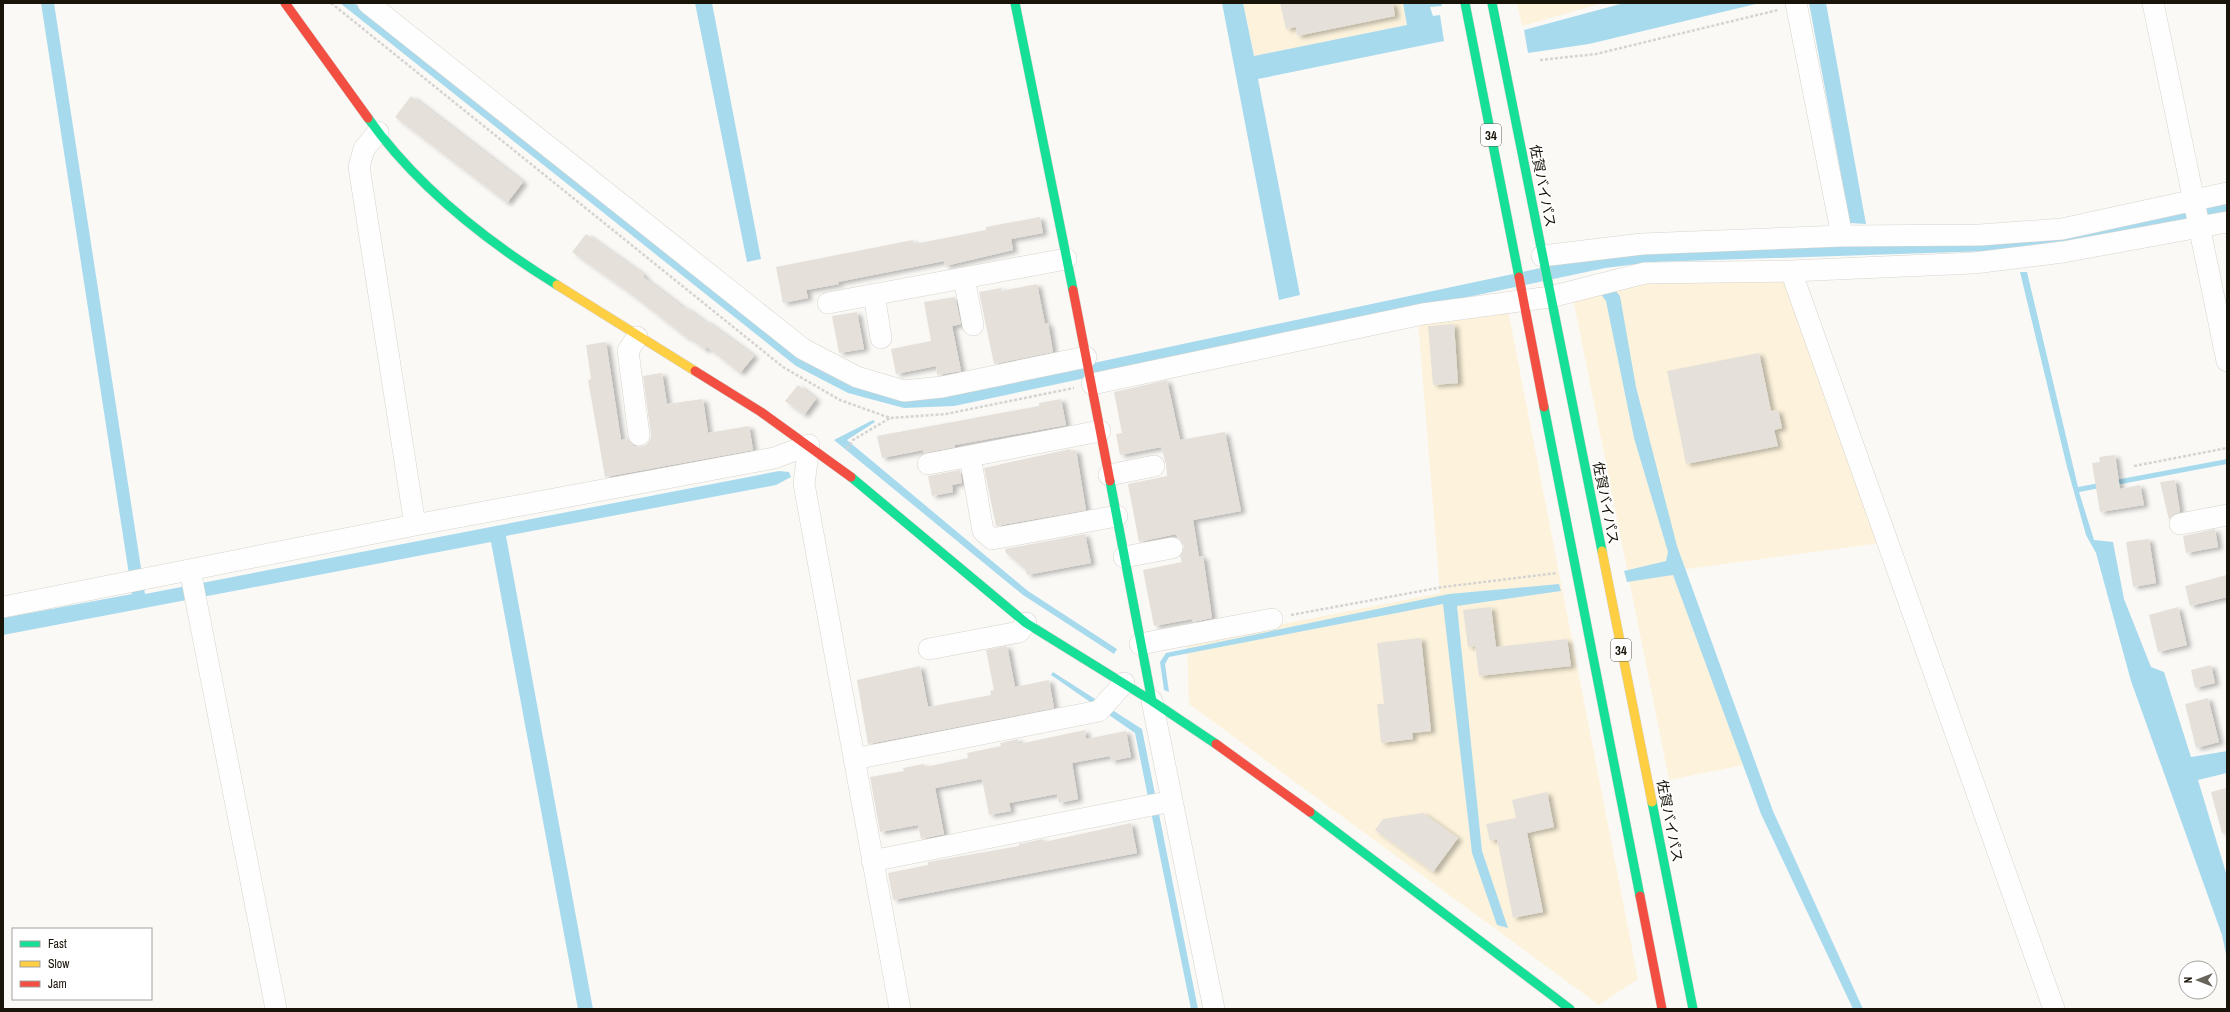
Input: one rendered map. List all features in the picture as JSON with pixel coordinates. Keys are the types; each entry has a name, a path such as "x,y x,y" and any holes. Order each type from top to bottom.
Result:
{"main road":[{"path":"284,3 378,132 418,176 461,217 526,266 637,337 761,412 809,445 837,465 1026,623 1124,683 1241,761 1388,869 1570,1009"},
{"path":"1015,3 1092,384 1152,701"},
{"name":"34","path":"1465,3 1518,267 1662,1009"},
{"name":"佐賀バイパス","path":"1492,3 1693,1009"},
{"path":"1654,1009 1660,996"}],"street":[{"path":"368,3 803,349 857,377 904,391 934,388 1086,357"},
{"path":"2153,3 2192,200 2227,361"},
{"path":"1796,4 1842,236"},
{"path":"378,132 364,150 359,168 415,525"},
{"path":"1543,259 1642,244 1842,236 1980,235 2062,229 2227,193"},
{"path":"1092,384 1423,314 1549,294 1645,273 1791,271 1974,263 2063,252 2227,222"},
{"path":"828,303 1066,259"},
{"path":"1791,271 2054,1009"},
{"path":"964,278 972,325"},
{"path":"874,294 881,338"},
{"path":"637,337 628,351 639,435"},
{"path":"928,464 1100,431"},
{"path":"3,607 415,525 774,458 809,445 804,484 900,1009"},
{"path":"970,456 983,531 992,539 1117,516"},
{"path":"1109,475 1154,466"},
{"path":"2180,524 2227,515"},
{"path":"1124,557 1172,548"},
{"path":"190,570 276,1009"},
{"path":"1140,644 1272,619"},
{"path":"929,649 1019,632 1026,623"},
{"path":"854,759 1104,705 1124,683"},
{"path":"1152,701 1214,1009"},
{"path":"872,861 1172,801"}],"path":[{"path":"1540,60 1596,54 1796,4"},
{"path":"853,440 890,418"},
{"path":"2134,466 2227,448"},
{"path":"1272,619 1442,587 1577,571"}],"shaded area":[{"path":"1243,3 1403,3 1407,25 1254,56"},
{"path":"1517,3 1603,3 1522,26"},
{"path":"1642,279 1787,279 1881,543 1680,570 1749,764 1669,780 1573,298"},
{"path":"1508,310 1638,979 1599,1005 1189,704 1187,643 1440,593 1418,320"}],"water":[{"path":"41,3 54,3 145,594 779,471 789,472 791,477 776,485 506,536 593,1009 578,1009 491,542 3,635 3,618 132,594"},
{"path":"340,3 354,3 803,356 952,393 1602,255 1651,251 2043,240 2102,231 2227,203 2227,213 2103,240 1989,251 1653,262 1605,268 954,406 904,408 848,393 796,366"},
{"path":"695,3 712,3 761,259 747,262"},
{"path":"1222,3 1243,3 1254,56 1407,25 1403,3 1441,3 1442,6 1430,7 1433,16 1440,15 1444,41 1258,79 1300,295 1279,300"},
{"path":"1624,3 1760,3 1589,44 1528,53 1524,30"},
{"path":"1809,3 1826,3 1866,224 1850,223"},
{"path":"2020,272 2027,272 2078,487 2227,459 2227,464 2079,492 2094,540 2113,542 2124,599 2151,667 2164,672 2191,757 2227,751 2227,773 2198,780 2227,876 2227,959 2222,935 2131,681 2096,553 2086,535 2067,467"},
{"path":"1615,290 1620,296 1636,387 1677,546 1773,811 1863,1009 1853,1009 1761,814 1673,575 1627,582 1624,571 1666,561 1668,552 1634,438 1606,301 1600,293"},
{"path":"873,420 875,422 847,440 1028,591 1117,649 1114,654 1023,595 834,440"},
{"path":"1559,584 1561,591 1457,606 1482,851 1508,928 1497,925 1472,853 1443,604 1169,657 1165,664 1169,692 1164,690 1160,662 1166,653 1449,594"},
{"path":"1053,672 1142,729 1198,1009 1191,1009 1135,733 1051,675"}],"building":[{"path":"1280,3 1393,3 1395,16 1297,36 1296,27 1286,29"},
{"path":"411,96 523,182 507,203 395,117"},
{"path":"1040,217 1043,233 1011,239 1013,250 945,266 944,261 838,282 839,284 806,290 808,298 783,303 776,267 913,240 914,244 986,230 986,227"},
{"path":"586,234 644,275 643,277 685,309 686,308 705,322 706,321 754,356 740,373 707,347 705,350 688,337 687,338 631,294 572,252"},
{"path":"1037,284 1045,324 1048,323 1053,352 994,364 979,292 1001,288 1001,291"},
{"path":"955,297 961,324 952,326 961,371 937,375 936,366 896,374 891,349 931,341 924,302"},
{"path":"857,312 864,349 839,353 832,316"},
{"path":"1454,324 1458,383 1433,385 1428,326"},
{"path":"606,342 621,440 628,439 634,446 640,447 646,445 650,440 651,435 643,376 662,373 667,404 703,399 708,433 749,426 753,450 605,477 588,380 591,379 586,345"},
{"path":"1759,353 1771,411 1778,410 1782,428 1774,430 1778,446 1686,464 1667,371"},
{"path":"1167,380 1180,440 1225,432 1241,511 1193,520 1199,557 1203,556 1212,618 1192,622 1192,619 1154,626 1143,570 1182,562 1180,556 1184,546 1176,534 1139,542 1128,484 1167,476 1166,464 1161,447 1120,455 1116,434 1122,433 1114,392"},
{"path":"798,385 816,399 804,415 785,401"},
{"path":"1061,399 1066,425 955,445 955,447 924,453 923,450 882,458 877,436 1039,406 1039,403"},
{"path":"1070,449 1071,451 1076,450 1086,510 996,526 984,468"},
{"path":"2115,455 2120,489 2140,485 2144,505 2100,512 2092,463 2100,462 2099,457"},
{"path":"960,470 962,483 952,485 953,492 932,496 928,476"},
{"path":"2175,480 2180,512 2172,515 2169,520 2160,482"},
{"path":"2215,529 2218,547 2186,553 2183,536"},
{"path":"1085,534 1091,563 1027,575 1026,570 1006,553 1005,549"},
{"path":"2149,539 2156,583 2133,587 2126,542"},
{"path":"2227,575 2227,597 2190,606 2185,586"},
{"path":"1491,607 1496,647 1567,639 1571,666 1479,676 1475,646 1468,647 1463,610"},
{"path":"2178,607 2187,645 2158,652 2149,615"},
{"path":"1421,638 1431,731 1412,733 1413,739 1381,743 1377,704 1384,704 1377,643"},
{"path":"1007,646 1015,687 1049,680 1054,708 868,744 857,680 920,666 928,707 991,695 990,691 994,690 986,650"},
{"path":"2211,665 2215,683 2195,688 2191,670"},
{"path":"2208,698 2219,742 2196,748 2185,704"},
{"path":"1085,730 1086,739 1126,731 1131,757 1111,761 1110,756 1072,763 1078,799 1059,803 1057,794 1009,803 1011,811 989,815 982,779 935,788 944,834 921,839 918,825 880,832 870,777 904,771 903,768 924,764 925,767 968,758 967,753 1001,746 1000,743 1018,739 1019,744"},
{"path":"2227,788 2227,833 2222,833 2211,792"},
{"path":"1547,792 1554,827 1527,833 1543,912 1513,918 1497,839 1490,841 1486,824 1516,818 1512,800"},
{"path":"1423,813 1458,838 1433,872 1375,830 1383,819"},
{"path":"1131,823 1137,853 893,900 888,873 928,865 928,862 1019,846 1019,844 1043,839 1044,842"}],"traffic: fast":[{"path":"1015,3 1073,290"},
{"path":"1465,3 1519,277"},
{"path":"1492,3 1602,551"},
{"path":"368,118 408,167 454,211 504,250 557,285"},
{"path":"1544,407 1640,896"},
{"path":"851,477 1026,623 1152,701 1216,744"},
{"path":"1110,481 1152,701"},
{"path":"1652,802 1693,1009"},
{"path":"1310,812 1570,1009"}],"traffic: slow":[{"path":"557,285 695,371"},
{"path":"1602,551 1652,802"}],"traffic: jam":[{"path":"285,3 368,118"},
{"path":"1519,277 1544,407"},
{"path":"1073,290 1110,481"},
{"path":"695,371 761,412 851,477"},
{"path":"1216,744 1310,812"},
{"path":"1640,896 1662,1009"}]}
